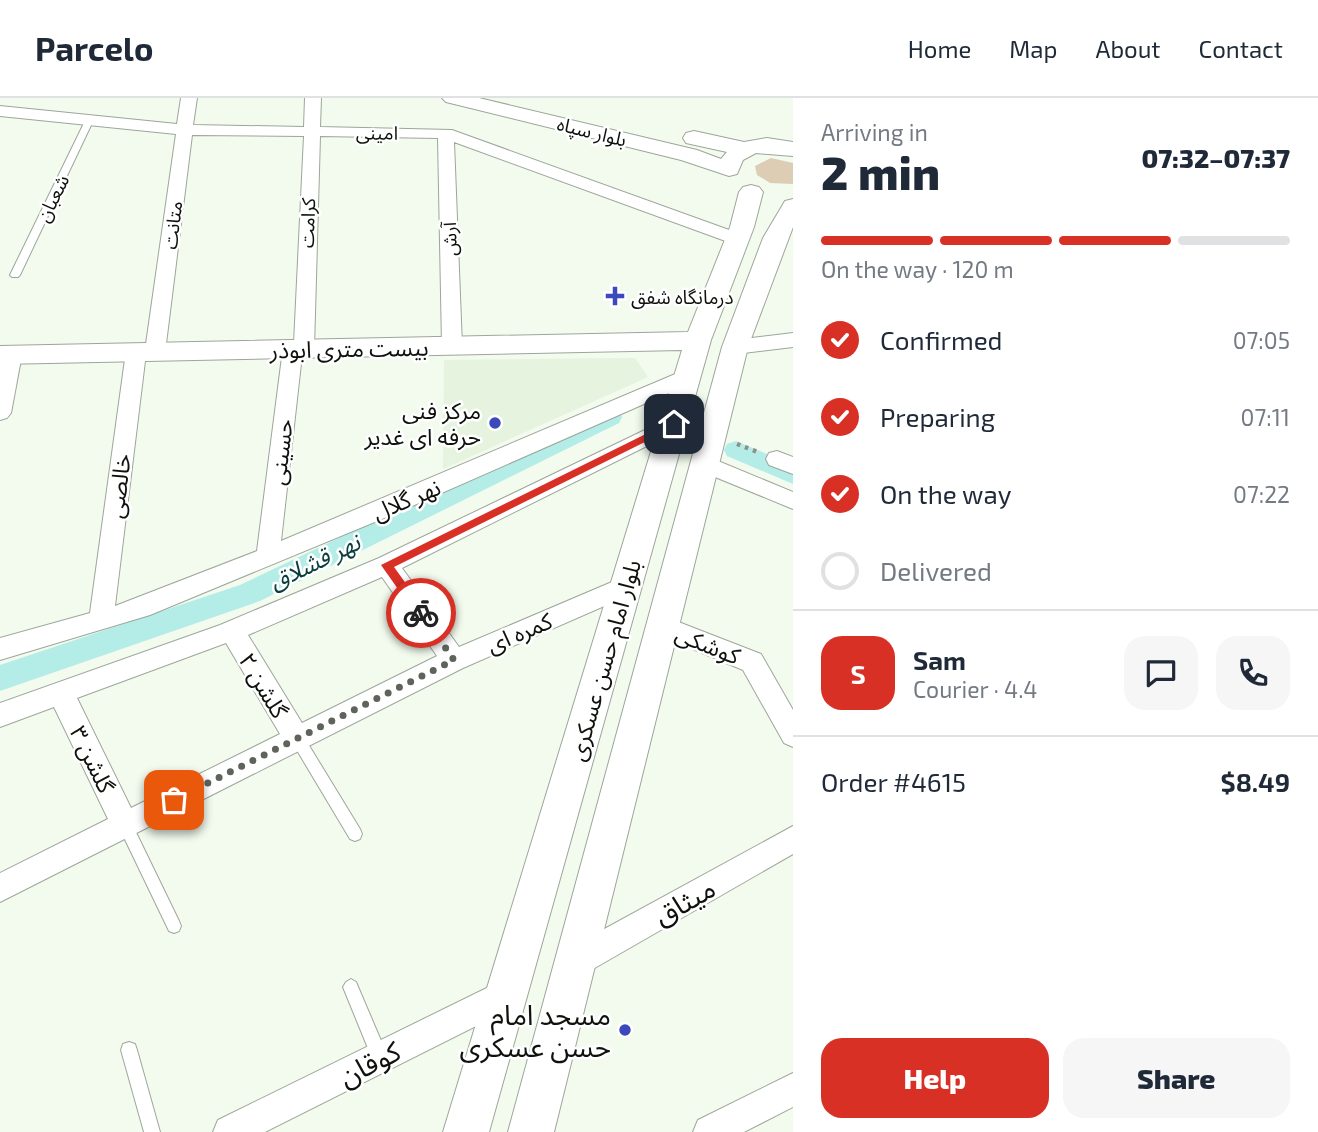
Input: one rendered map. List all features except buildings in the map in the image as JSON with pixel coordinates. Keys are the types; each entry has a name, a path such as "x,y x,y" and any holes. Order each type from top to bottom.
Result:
{"main road":[{"name":"بلوار سپاه","path":"453,98 746,149 784,147"},
{"name":"بلوار سپاه","path":"517,98 549,113 689,155 740,180 768,198 793,200"},
{"path":"784,147 793,128"},
{"path":"740,180 731,159 746,149"},
{"name":"بلوار امام حسن عسکری","path":"466,1132 687,377 737,239 740,180"},
{"name":"بلوار امام حسن عسکری","path":"531,1132 735,346 775,238 793,206"},
{"name":"بیست متری ابوذر","path":"6,354 698,341"},
{"path":"674,424 709,449"}],"street":[{"path":"65,118 71,98"},
{"name":"متانت","path":"145,352 189,98"},
{"name":"کرامت","path":"298,349 313,98"},
{"path":"0,129 5,112"},
{"name":"امینی","path":"5,112 184,130 446,133 737,239"},
{"name":"آرش","path":"446,133 452,345"},
{"path":"735,346 793,340"},
{"name":"حسینی","path":"268,556 298,349"},
{"name":"خالصی","path":"101,619 145,352"},
{"path":"0,413 6,354"},
{"name":"نهر گلال","path":"0,649 141,608 687,377"},
{"path":"0,715 232,631 387,565 674,424"},
{"path":"709,449 793,501"},
{"path":"387,565 454,660"},
{"name":"کمره ای","path":"0,888 454,660 626,586"},
{"name":"کوشکی","path":"663,626 752,662 793,736"},
{"name":"گلشن ۲","path":"232,631 297,738"},
{"name":"گلشن ۳","path":"61,693 125,825"},
{"name":"میثاق","path":"575,962 793,839"},
{"name":"کوقان","path":"230,1132 507,994"},
{"path":"710,1132 793,1089"}],"lane":[{"name":"شعبان","path":"15,275 89,121"},
{"path":"297,738 355,834"},
{"path":"125,825 174,926"},
{"path":"351,987 381,1057"},
{"path":"129,1051 152,1132"}],"path":[{"path":"709,449 785,463"}],"shaded area":[{"path":"771,158 793,163 793,184 770,183 757,175 755,166"},
{"name":"مرکز فنی حرفه ای غدیر","path":"635,358 648,377 443,469 444,360"}],"waterway":[{"name":"نهر قشلاق","path":"0,678 250,593 610,417"},
{"name":"نهر قشلاق","path":"736,450 793,475"}],"way so far":[{"path":"174,800 454,660 421,613"}],"place":[{"name":"درمانگاه شفق","path":"615,296"},
{"name":"مرکز فنی حرفه ای غدیر","path":"495,423"},
{"name":"مسجد امام حسن عسکری","path":"625,1030"}],"route":[{"path":"421,613 387,565 674,424"}]}
